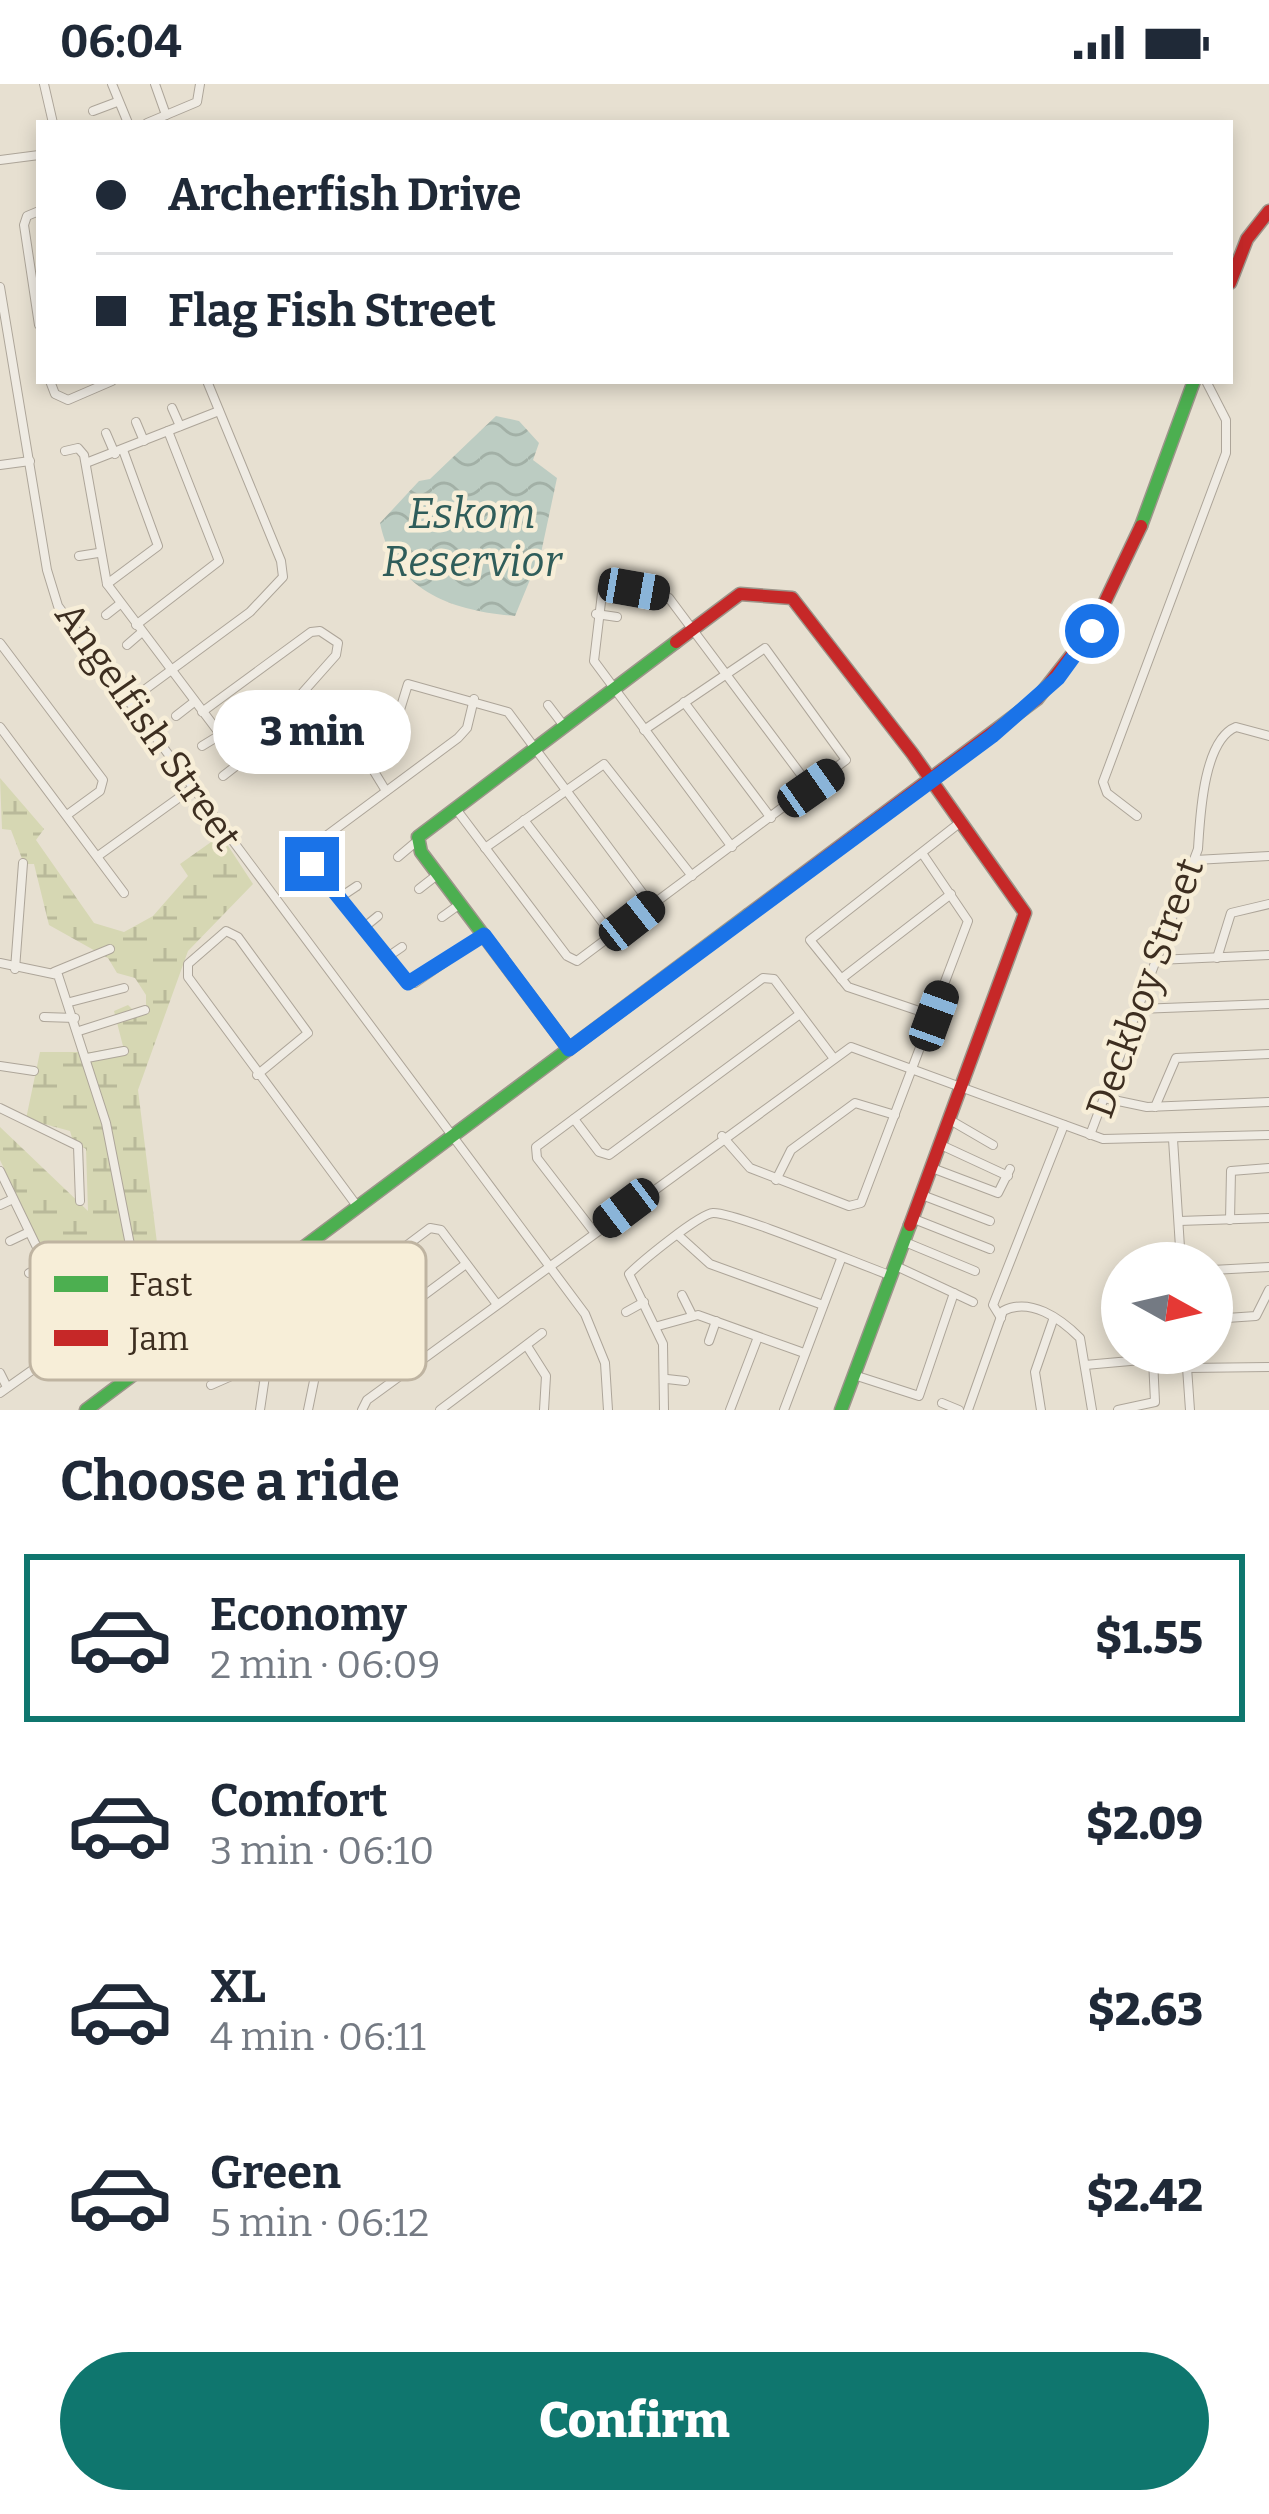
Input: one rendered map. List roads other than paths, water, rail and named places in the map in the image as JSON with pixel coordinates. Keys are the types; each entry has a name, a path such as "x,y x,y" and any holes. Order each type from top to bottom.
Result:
{"street":[{"path":"44,84 52,120"},
{"path":"112,84 127,120"},
{"path":"154,84 166,115"},
{"path":"154,120 197,102 200,84"},
{"path":"93,111 118,102"},
{"path":"0,160 36,154"},
{"path":"1233,275 1247,239 1269,211"},
{"path":"36,212 27,216 24,225 36,305"},
{"name":"Angelfish Street","path":"0,286 55,599 191,789 549,1264 599,1342 608,1410"},
{"path":"52,384 63,399 93,385"},
{"path":"128,702 270,596 283,578 281,561 208,384"},
{"path":"309,1242 932,782 1037,699 1085,641 1114,590 1192,384"},
{"path":"1137,816 1103,785 1226,453 1226,420 1208,384"},
{"path":"172,408 180,426"},
{"path":"86,463 218,411"},
{"path":"136,422 144,441"},
{"path":"127,645 139,628 219,560 168,431"},
{"path":"106,433 119,452 158,546 107,584"},
{"path":"64,452 82,450 107,584 241,762"},
{"path":"0,464 30,461"},
{"path":"80,556 98,553"},
{"path":"731,847 613,691 592,655 601,587 608,584 664,595 811,788"},
{"path":"398,857 454,806 743,593 795,599 1021,902 1025,918 841,1410"},
{"path":"106,615 120,604"},
{"path":"596,614 617,617"},
{"path":"202,712 310,632 335,639 336,655 223,776"},
{"path":"0,643 103,780 100,791 67,814"},
{"path":"454,806 572,960 613,936 842,766 846,756 773,654 758,647 644,730"},
{"path":"386,790 367,760 394,729 408,684 508,712 652,906"},
{"path":"474,699 462,734 310,851 312,864 404,981 415,983 484,935"},
{"path":"684,701 771,818"},
{"path":"176,716 194,702"},
{"path":"548,705 564,726"},
{"path":"0,727 124,893"},
{"name":"Deckboy Street","path":"1090,1135 1195,860 1197,808 1224,733 1241,727 1269,736"},
{"path":"202,746 220,735"},
{"path":"485,848 595,766 607,766 692,876"},
{"path":"98,856 191,789"},
{"path":"524,820 613,936"},
{"path":"934,1016 854,991 811,939 962,821"},
{"path":"417,841 569,1049"},
{"path":"722,1136 743,1164 776,1180 858,1205 968,921 922,853"},
{"path":"1195,860 1269,856"},
{"path":"15,969 22,863"},
{"path":"418,889 438,874"},
{"path":"339,898 357,886"},
{"path":"841,979 951,894"},
{"path":"442,917 461,903"},
{"path":"1216,958 1231,914 1269,904"},
{"path":"362,929 378,916"},
{"path":"257,1075 308,1033 238,937 226,931 186,971 257,1075 358,1206"},
{"path":"386,958 402,947"},
{"path":"0,963 53,972 110,950"},
{"path":"1157,960 1269,956"},
{"path":"53,972 79,1031 118,1168 130,1242"},
{"path":"594,1232 535,1153 765,976 774,979 832,1056"},
{"path":"70,1002 124,988"},
{"path":"1138,1009 1269,1004"},
{"path":"79,1031 145,1010"},
{"path":"574,1119 598,1152 609,1155 800,1014"},
{"path":"44,1017 75,1018"},
{"path":"426,1356 832,1056 855,1046 1090,1135 1120,1141 1269,1135"},
{"path":"86,1058 124,1051"},
{"path":"1155,1107 1176,1058 1269,1054"},
{"path":"0,1066 34,1071"},
{"path":"1104,1098 1155,1107 1269,1102"},
{"path":"776,1180 790,1150 855,1103 895,1115"},
{"path":"0,1108 77,1146 80,1201"},
{"path":"950,1120 992,1145"},
{"path":"1001,1318 993,1305 1064,1125"},
{"path":"1173,1139 1180,1242"},
{"path":"932,1168 998,1193 1009,1172 941,1145"},
{"path":"1230,1220 1231,1171 1269,1168"},
{"path":"0,1171 34,1242"},
{"path":"922,1195 990,1221"},
{"path":"0,1205 13,1199"},
{"path":"664,1410 667,1379 658,1326 631,1271 704,1216 719,1214 973,1302"},
{"path":"1179,1221 1269,1218"},
{"path":"914,1219 990,1249"},
{"path":"411,1242 430,1228 441,1230 496,1304"},
{"path":"10,1241 29,1232"},
{"path":"679,1236 704,1262 823,1305"},
{"path":"905,1242 975,1270"},
{"path":"784,1410 841,1259"},
{"path":"426,1294 466,1264"},
{"path":"1233,1269 1269,1267"},
{"path":"1233,1318 1257,1316 1269,1290"},
{"path":"922,1410 920,1396 954,1293"},
{"path":"682,1295 692,1315"},
{"path":"626,1312 644,1302"},
{"path":"968,1410 1001,1318 1006,1309 1019,1304 1041,1309 1080,1338 1093,1410"},
{"path":"658,1326 692,1315 805,1353"},
{"path":"1041,1410 1036,1369 1053,1320"},
{"path":"709,1341 716,1321"},
{"path":"440,1410 542,1333"},
{"path":"730,1410 758,1337"},
{"path":"527,1346 545,1371 544,1410"},
{"path":"1085,1365 1153,1359 1155,1402 1118,1410"},
{"path":"1233,1367 1269,1366"},
{"path":"0,1373 4,1390 30,1371"},
{"path":"1187,1374 1190,1410"},
{"path":"854,1375 920,1396"},
{"path":"667,1379 685,1381"},
{"path":"86,1410 105,1404 124,1380"},
{"path":"212,1384 222,1380"},
{"path":"260,1410 264,1380"},
{"path":"308,1410 314,1380"},
{"path":"362,1410 367,1400 394,1380"},
{"path":"942,1403 959,1410"}],"water":[{"name":"Eskom Reservior","path":"496,416 519,421 539,443 533,460 557,478 541,553 515,616 470,609 430,593 398,566 380,523 419,481 430,479"}]}
